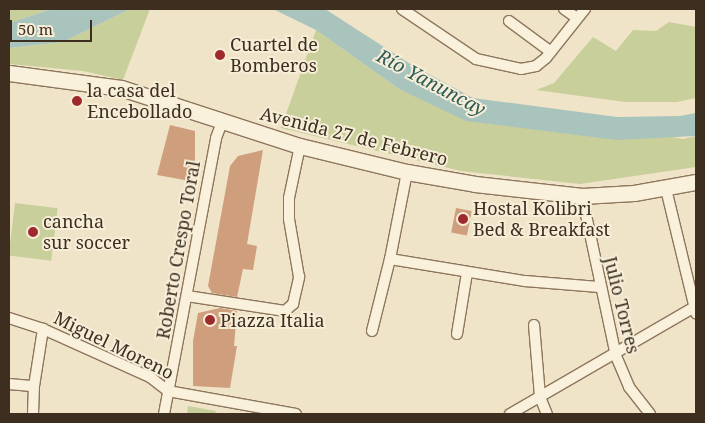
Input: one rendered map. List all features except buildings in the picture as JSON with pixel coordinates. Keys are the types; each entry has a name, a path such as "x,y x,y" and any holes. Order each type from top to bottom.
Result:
{"street":[{"path":"402,9 476,59 521,69 536,66 551,52 585,9"},
{"path":"564,9 577,18"},
{"path":"509,21 551,52"},
{"name":"Avenida 27 de Febrero","path":"9,73 121,88 300,146 407,172 513,190 582,196 666,189 696,182"},
{"name":"Roberto Crespo Toral","path":"164,414 216,138 222,122"},
{"path":"187,296 285,311 294,304 299,277 289,219 289,198 300,146"},
{"path":"372,331 390,259 407,172"},
{"path":"510,414 695,311 666,189"},
{"name":"Julio Torres","path":"582,196 599,287 616,356 629,388 650,414"},
{"path":"390,259 467,273 599,287"},
{"path":"457,334 467,273"},
{"name":"Miguel Moreno","path":"9,318 43,329 150,377 168,391 296,414"},
{"path":"534,325 540,397 547,414"},
{"path":"33,414 34,386 43,329"},
{"path":"9,384 34,386"}],"green space":[{"path":"9,9 52,9 9,23"},
{"path":"130,9 150,9 123,80 83,71 9,64 9,48 63,42"},
{"path":"669,22 696,27 696,98 677,102 625,102 536,90 554,83 593,37 616,51 633,30 656,31"},
{"path":"316,30 399,89 683,139 696,136 696,167 580,184 461,171 281,128"},
{"name":"cancha sur soccer","path":"15,203 58,208 51,261 9,256"},
{"path":"188,406 216,411 215,414 187,414"}],"water":[{"path":"52,9 130,9 63,42 9,48 9,23"},
{"name":"Río Yanuncay","path":"273,9 325,9 412,65 473,98 617,117 680,116 696,113 696,136 616,140 466,121 399,89 316,30"}],"place":[{"name":"Cuartel de Bomberos","path":"220,55"},
{"name":"la casa del Encebollado","path":"77,101"},
{"name":"Hostal Kolibri Bed & Breakfast","path":"463,219"},
{"name":"cancha sur soccer","path":"33,232"},
{"name":"Piazza Italia","path":"210,320"}]}
